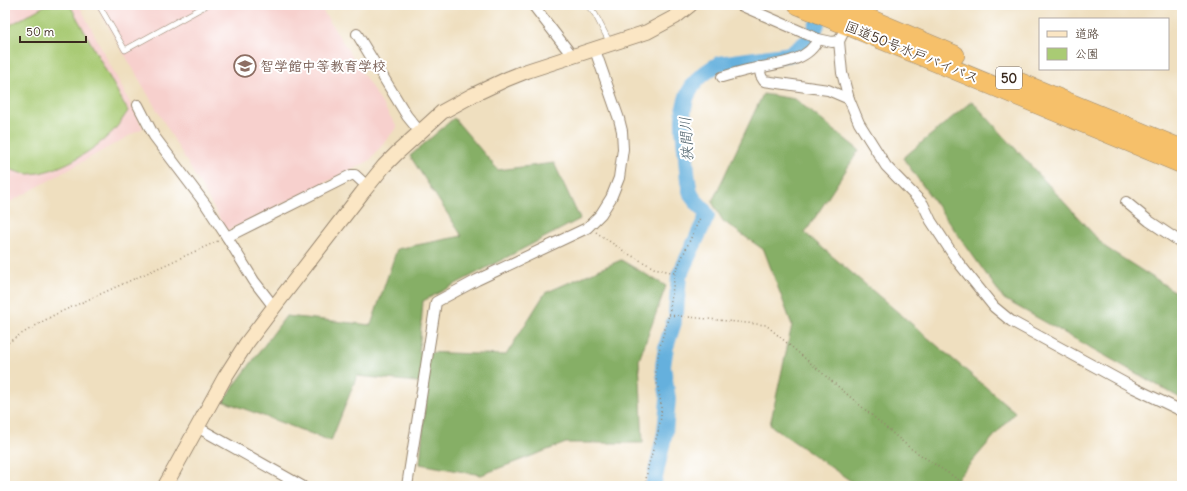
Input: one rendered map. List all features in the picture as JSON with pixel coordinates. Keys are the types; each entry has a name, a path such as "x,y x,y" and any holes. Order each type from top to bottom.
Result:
{"highway":[{"name":"国道50号水戸バイパス","path":"798,5 843,33 1182,164"},
{"name":"国道50号水戸バイパス","path":"837,5 1182,149"}],"street":[{"path":"533,5 573,57"},
{"path":"165,486 197,427 246,344 368,186 397,153 442,112 473,95 507,79 647,32 676,17 690,5"},
{"path":"740,5 818,39 832,42 843,33"},
{"path":"843,33 842,73 849,99 859,123 886,166 923,204 931,221 958,262 994,307 1011,321 1134,388 1182,411"},
{"path":"357,34 407,116 420,132"},
{"path":"722,77 759,67 790,62 804,55 815,46 818,39"},
{"path":"407,486 436,302 477,280 587,228 601,214 611,198 619,178 623,149 622,131 595,50"},
{"path":"759,67 764,81 828,90 849,99"},
{"path":"138,105 154,136 206,205 228,237 254,281 274,307"},
{"path":"228,237 351,175 355,175 368,186"},
{"path":"1126,202 1149,221 1182,243"},
{"path":"197,427 302,486"}],"lane":[{"path":"100,8 125,50 207,5"},
{"path":"587,5 595,14 611,44"}],"path":[{"path":"645,486 648,467 661,417 661,403 656,378 656,368 660,346 669,315 675,273 700,218"},
{"path":"587,228 654,268 675,273"},
{"path":"5,345 54,315 228,237"},
{"path":"669,315 766,325 910,448 968,486"}],"shaded area":[{"path":"5,5 79,5 143,128 5,205"},
{"name":"智学館中等教育学校","path":"96,5 319,5 397,127 369,161 227,231"}],"green space":[{"path":"46,5 70,5 128,111 107,137 98,145 76,159 52,170 26,174 5,167 5,28"},
{"path":"763,94 795,99 859,150 805,233 1015,412 951,486 858,486 770,425 792,325 764,250 723,221 712,202"},
{"path":"972,101 1105,247 1182,296 1182,399 1004,299 903,158"},
{"path":"454,118 498,170 554,163 580,219 423,301 419,352 506,355 545,293 621,260 666,286 639,360 643,443 566,443 481,475 420,464 427,383 357,376 331,441 223,401 286,316 371,325 397,249 462,236 410,156"}],"waterway":[{"name":"狭間川","path":"813,34 817,24"},
{"name":"狭間川","path":"676,312 679,276 707,216 704,210 692,197 688,181 683,115 689,92 695,82 719,64 791,54 809,40"},
{"name":"狭間川","path":"653,486 665,432 668,399 663,366 666,347 674,322"}],"place":[{"name":"智学館中等教育学校","path":"245,66"}]}
